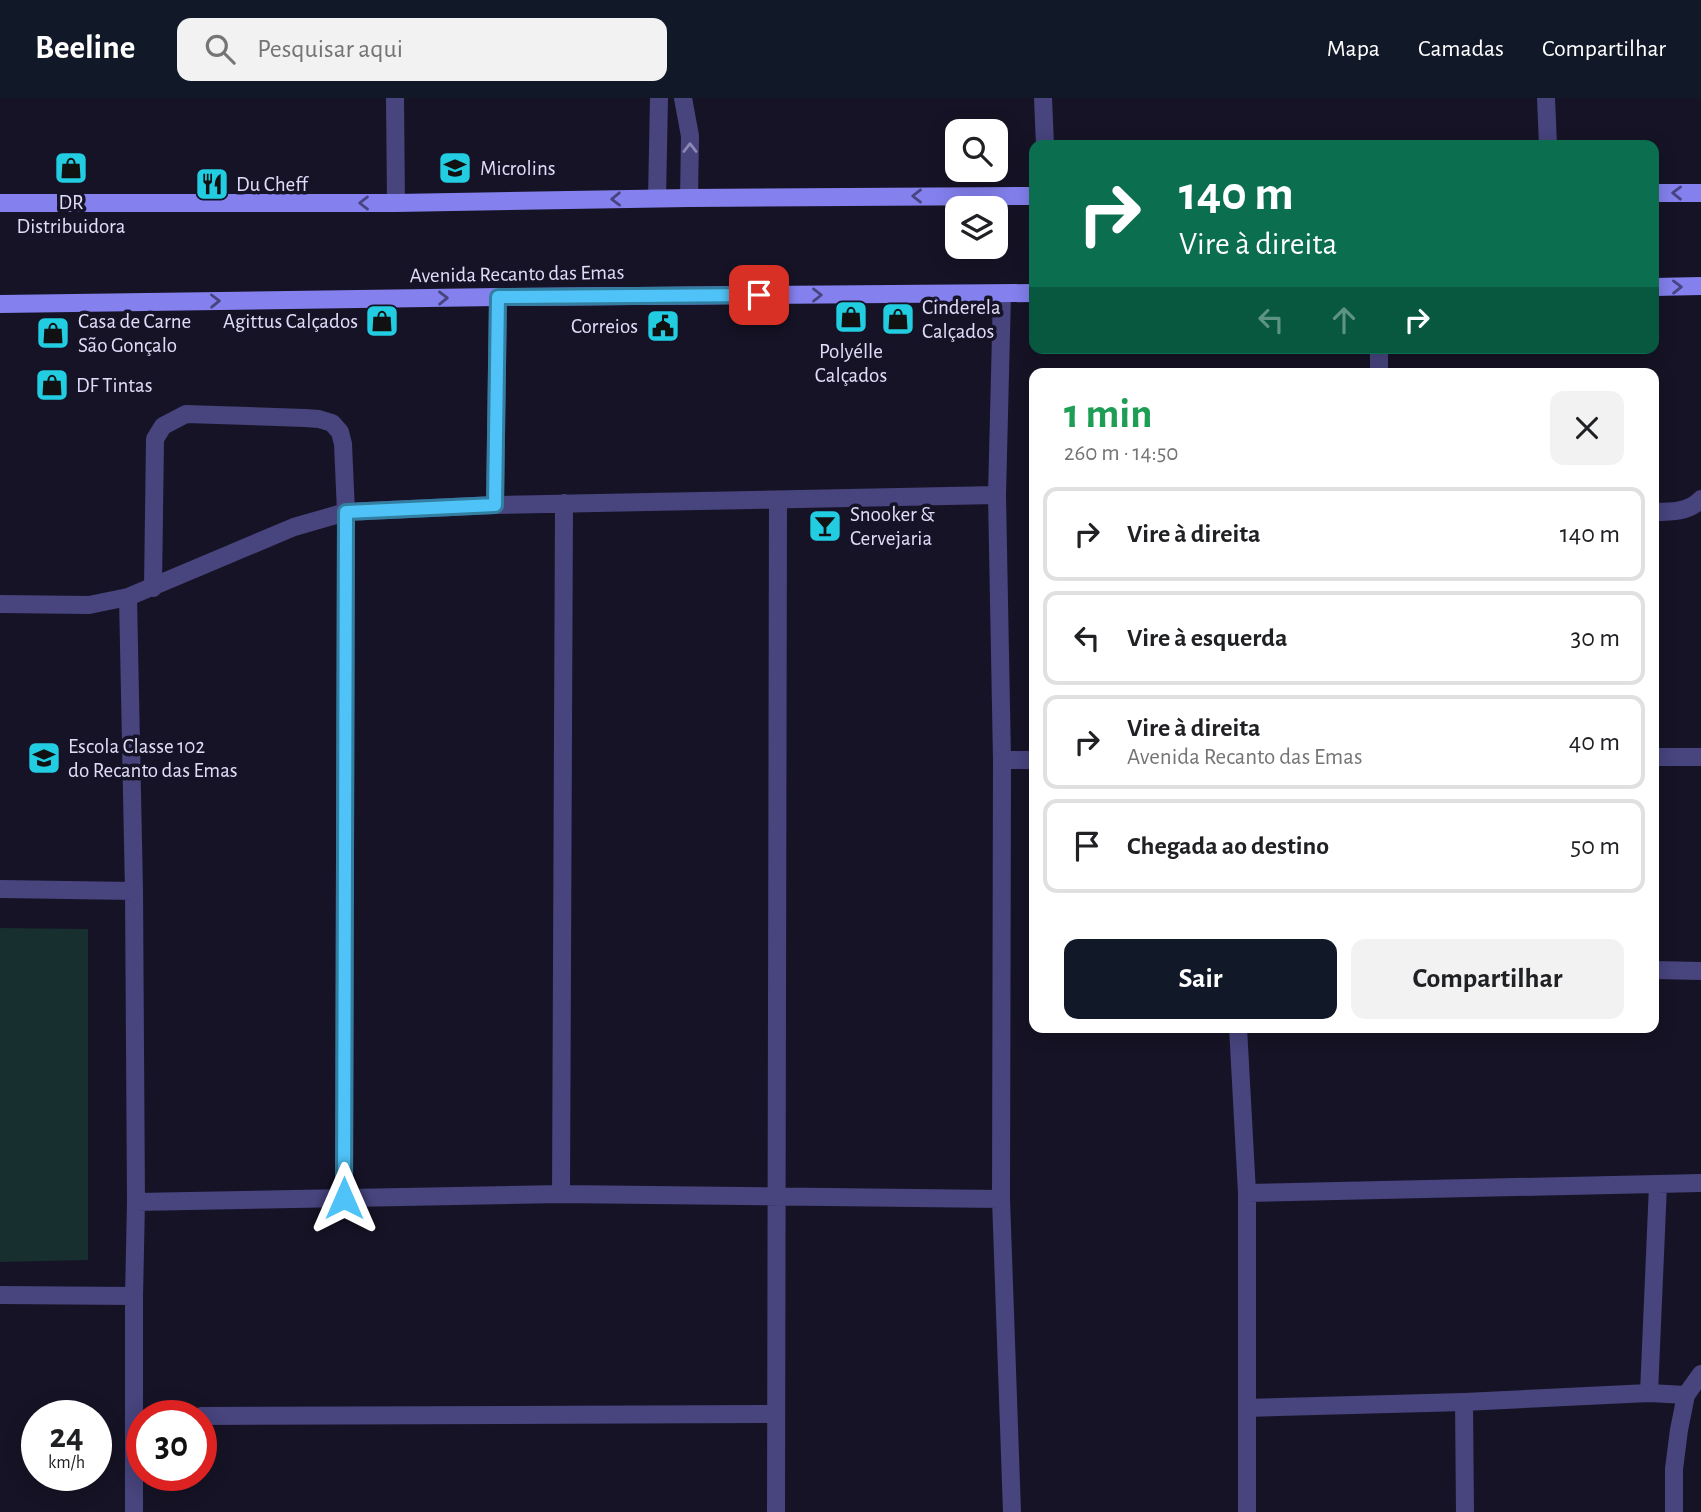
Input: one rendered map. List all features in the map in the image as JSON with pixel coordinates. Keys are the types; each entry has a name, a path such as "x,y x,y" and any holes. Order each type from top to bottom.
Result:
{"main road":[{"path":"1659,193 1701,194"},
{"path":"0,203 396,203 657,198 1029,196"},
{"path":"1659,287 1701,286"},
{"name":"Avenida Recanto das Emas","path":"0,304 1029,293"}],"street":[{"path":"395,98 396,203"},
{"path":"657,198 659,98"},
{"path":"683,98 690,136 689,198"},
{"path":"1043,98 1045,140"},
{"path":"1546,98 1548,140"},
{"path":"1002,294 997,495 1002,760 1001,1199 1012,1512"},
{"path":"495,505 498,297"},
{"path":"153,588 155,439 163,426 186,414 305,418 332,423 340,432 344,444 346,512 344,1198"},
{"path":"0,604 89,605 128,597 294,527 346,512 564,503 997,495"},
{"path":"1659,512 1688,508 1701,499"},
{"path":"776,1512 778,500"},
{"path":"561,1194 564,503"},
{"path":"128,597 134,891 134,1296 137,1400"},
{"path":"1659,757 1701,757"},
{"path":"1002,760 1029,760"},
{"path":"0,890 134,891"},
{"path":"1659,970 1701,971"},
{"path":"1238,1033 1247,1193 1247,1512"},
{"path":"1247,1193 1701,1183"},
{"path":"1649,1393 1658,1185"},
{"path":"136,1202 561,1194 1001,1199"},
{"path":"0,1295 134,1296"},
{"path":"1674,1512 1674,1469 1679,1430 1686,1395 1701,1374"},
{"path":"1247,1408 1649,1393 1686,1395"},
{"path":"1464,1402 1465,1512"},
{"path":"217,1416 776,1414"},
{"path":"134,1512 135,1491"}],"green space":[{"path":"0,928 88,929 88,1260 0,1262"}],"place":[{"name":"DR Distribuidora","path":"71,168"},
{"name":"Microlins","path":"455,168"},
{"name":"Du Cheff","path":"212,184"},
{"name":"Polyélle Calçados","path":"851,317"},
{"name":"Cinderela Calçados","path":"898,319"},
{"name":"Agittus Calçados","path":"382,321"},
{"name":"Correios","path":"663,326"},
{"name":"Casa de Carne São Gonçalo","path":"53,333"},
{"name":"DF Tintas","path":"52,385"},
{"name":"Snooker & Cervejaria","path":"825,526"},
{"name":"Escola Classe 102 do Recanto das Emas","path":"44,758"}],"route":[{"path":"344,1198 346,512 495,505 498,297 759,295"}]}
